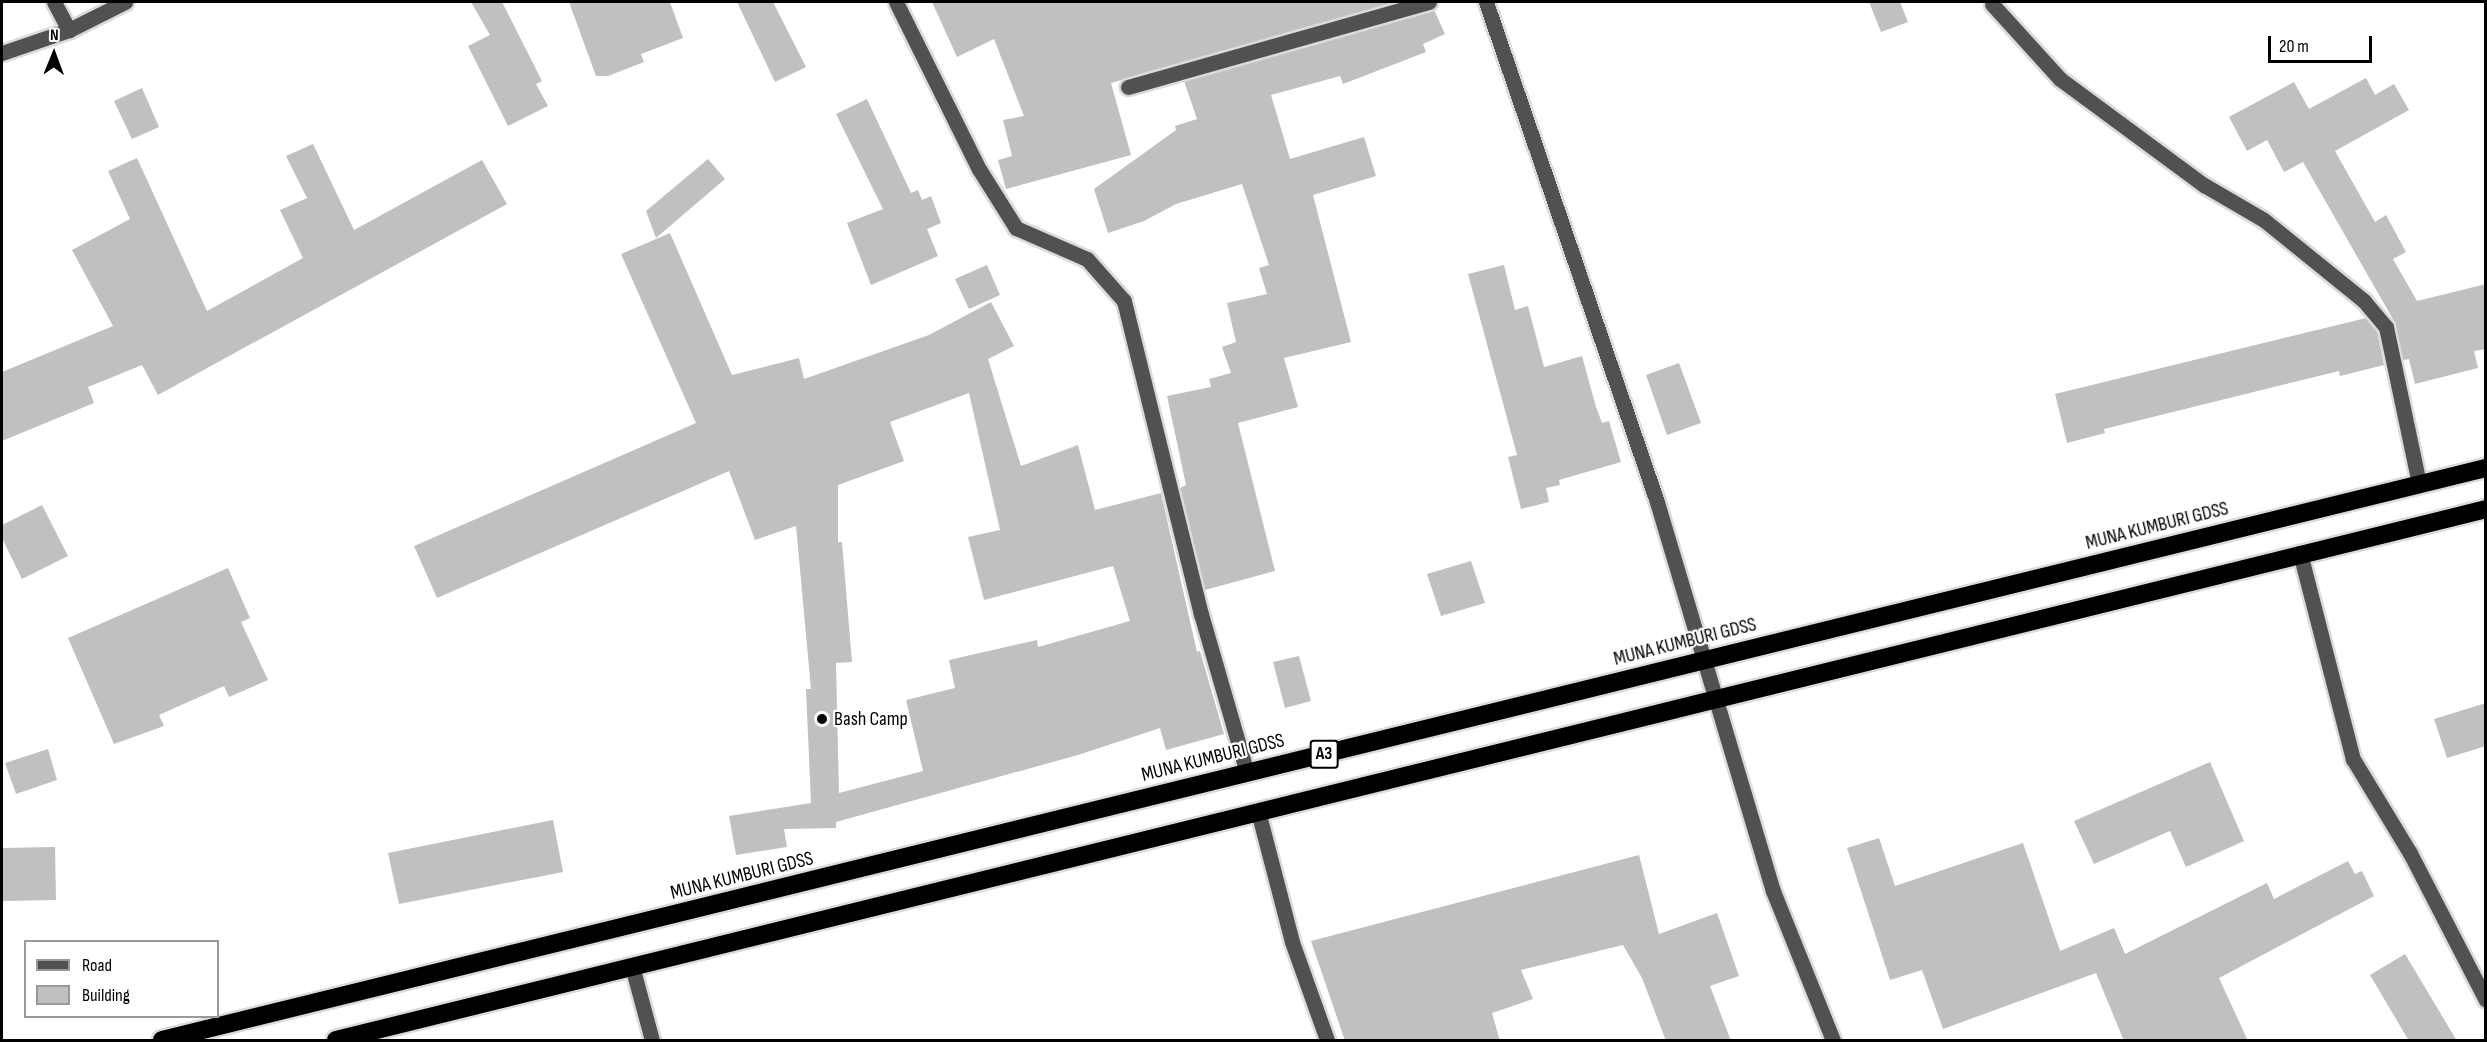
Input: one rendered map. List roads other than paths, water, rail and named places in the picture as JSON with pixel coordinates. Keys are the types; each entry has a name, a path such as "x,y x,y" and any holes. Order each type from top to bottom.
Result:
{"highway":[{"name":"MUNA KUMBURI GDSS","path":"162,1041 2486,468"},
{"name":"A3","path":"336,1041 632,966 1259,815 2300,553 2486,509"}],"street":[{"path":"54,2 69,30"},
{"path":"2,53 69,30 125,2"},
{"path":"896,2 979,169 1016,228 1087,259 1124,301 1201,614 1247,773"},
{"path":"1128,87 1429,2"},
{"path":"1486,2 1657,502 1701,662 1773,891 1833,1041"},
{"path":"1992,4 2060,80 2204,185 2264,220 2364,301 2386,327 2419,484"},
{"path":"2300,553 2353,759 2410,853 2486,1000"},
{"path":"1259,815 1292,942 1327,1041"},
{"path":"632,966 652,1041"}],"place":[{"name":"Bash Camp","path":"822,719"}]}
